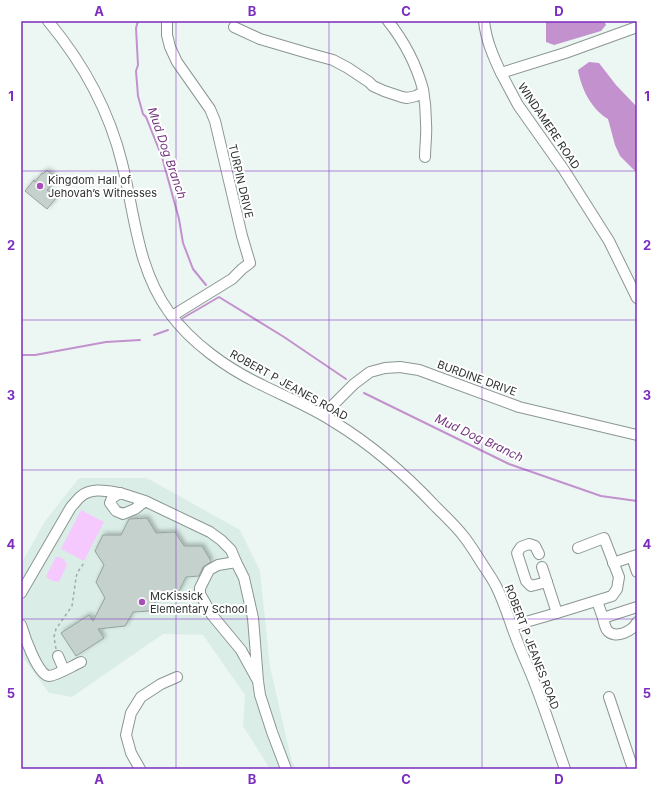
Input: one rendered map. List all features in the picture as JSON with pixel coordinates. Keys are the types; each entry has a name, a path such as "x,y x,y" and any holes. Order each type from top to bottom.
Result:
{"street":[{"name":"ROBERT P JEANES ROAD","path":"48,21 60,35 89,78 104,110 122,163 140,248 146,268 161,300 172,316 192,338 216,358 250,380 337,423 370,447 392,464 452,523 464,537 496,585 566,769"},
{"name":"TURPIN DRIVE","path":"167,21 167,35 170,47 177,62 210,109 250,263 228,282 172,316"},
{"path":"388,21 407,49 417,72 423,92 426,122 425,157"},
{"path":"484,21 491,52 501,73"},
{"path":"234,27 260,39 333,60 348,68 373,86 384,91 407,98 416,96 423,92"},
{"name":"WINDAMERE ROAD","path":"637,27 565,53 501,73 518,105 564,170 609,241 637,298"},
{"name":"BURDINE DRIVE","path":"323,415 354,384 370,372 385,368 400,367 419,370 519,407 637,435"},
{"path":"21,593 72,507 80,497 88,492 99,490 120,493 145,501 210,532 221,540 230,550 244,578 253,618 260,695 286,769"},
{"path":"120,493 112,498 110,503 116,512 124,514 135,509 145,501"},
{"path":"512,626 612,596 617,589 619,577 604,538 578,548"},
{"path":"539,554 535,546 528,544 521,547 518,553 526,581 531,586 546,582"},
{"path":"613,563 634,556 637,572"},
{"path":"236,562 218,565 209,570 200,588 200,594 212,615 240,650 258,681"},
{"path":"542,567 557,613"},
{"path":"597,601 607,630 612,634 616,635 630,630 637,622"},
{"path":"603,618 636,609"},
{"path":"21,625 36,663 45,675 49,676 56,674 80,662"},
{"path":"58,656 64,670"},
{"path":"140,769 131,753 126,735 131,713 141,696 161,684 177,677"},
{"path":"609,697 633,768"}],"path":[{"path":"58,656 54,641 56,629 72,606 77,573 84,563"}],"shaded area":[{"path":"546,21 604,21 606,25 601,31 554,45 546,42"},
{"path":"589,62 599,63 616,85 637,107 637,173 620,156 615,145 608,119 597,110 584,91 578,70"},
{"name":"McKissick Elementary School","path":"79,478 147,478 240,530 260,571 270,667 292,762 297,769 270,769 243,726 245,695 203,635 163,634 72,697 49,693 21,655 21,564 45,521"},
{"path":"81,510 104,522 84,561 61,549"},
{"path":"56,557 63,559 67,565 58,582 46,576"}],"building":[{"name":"Kingdom Hall of Jehovah’s Witnesses","path":"47,170 55,177 52,181 54,182 47,190 57,197 47,209 25,191 34,180 35,182 42,173 43,174"},
{"path":"147,518 156,533 175,532 184,546 202,546 211,562 203,567 199,576 186,577 178,593 162,593 164,597 154,603 149,611 133,612 125,626 98,629 104,638 76,656 61,633 89,615 93,621 105,598 96,582 104,565 95,551 103,535 121,535 129,519"}],"waterway":[{"name":"Mud Dog Branch","path":"138,21 136,28 138,65 136,71 138,96 143,114 146,117 162,157 179,219 183,243 193,269 206,285"},
{"name":"Mud Dog Branch","path":"183,318 219,297 284,337 346,379"},
{"path":"154,335 168,330"},
{"path":"21,355 35,355 106,342 140,340"},
{"name":"Mud Dog Branch","path":"364,393 509,464 601,496 637,501"}],"place":[{"name":"Kingdom Hall of Jehovah’s Witnesses","path":"40,186"},
{"name":"McKissick Elementary School","path":"142,602"}]}
